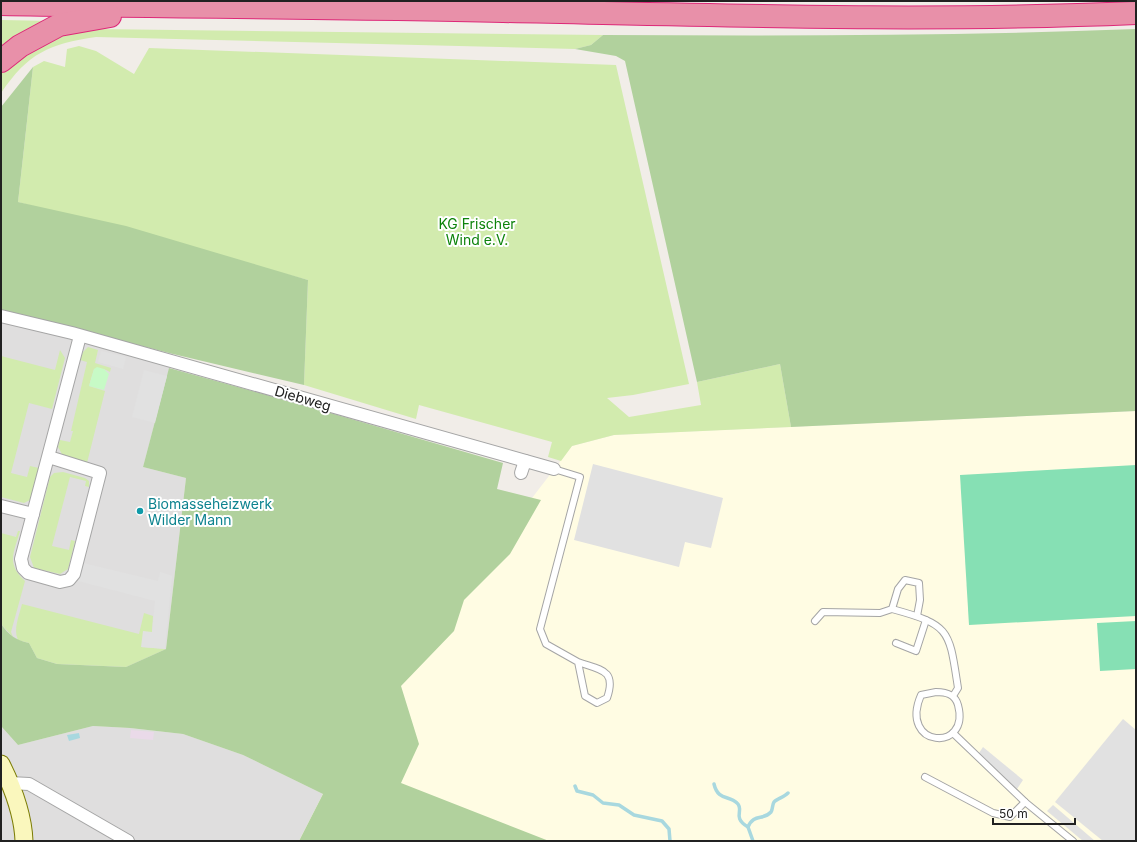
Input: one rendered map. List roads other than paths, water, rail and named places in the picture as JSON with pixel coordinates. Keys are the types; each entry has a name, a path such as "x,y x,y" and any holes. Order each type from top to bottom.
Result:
{"highway":[{"path":"1,4 171,7 284,6 871,17 1047,16 1136,13"},
{"path":"1,61 20,46 58,25 171,7"}],"main road":[{"path":"1,764 10,783 22,819 24,841"}],"street":[{"name":"Diebweg","path":"1,316 80,336 554,469"},
{"path":"49,457 100,472 74,574 69,580 60,582 28,573 23,568 21,559 80,336"},
{"path":"521,473 525,461"},
{"path":"1,506 33,514"},
{"path":"10,783 29,784 128,841"}],"lane":[{"path":"554,469 580,477 540,629 546,644 578,662 604,672 610,678 611,686 607,698 597,703 585,696 578,662"},
{"path":"892,609 898,589 905,580 919,583 920,600 917,616"},
{"path":"815,621 823,612 880,613 892,609 917,616 941,628 948,638 958,688 953,696"},
{"path":"896,643 916,651 926,620"},
{"path":"928,692 945,692 953,696 957,702 960,713 959,726 953,733 946,738 937,740 928,736 921,730 916,712 922,696 928,692"},
{"path":"953,733 1026,802 1073,841"},
{"path":"925,777 993,813 1010,817 1026,802"}],"water":[{"path":"79,733 80,738 69,741 67,735"}],"waterway":[{"path":"714,784 718,793 737,803 740,808 740,820 748,827"},
{"path":"575,786 577,791 593,795 603,803 619,805 634,815 662,821 669,829 670,841"},
{"path":"753,841 748,827 750,823 756,818 768,815 772,811 774,802 788,793"}],"place":[{"name":"Biomasseheizwerk Wilder Mann","path":"140,511"}],"park label":[{"name":"KG Frischer Wind e.V.","path":"477,232"}]}
